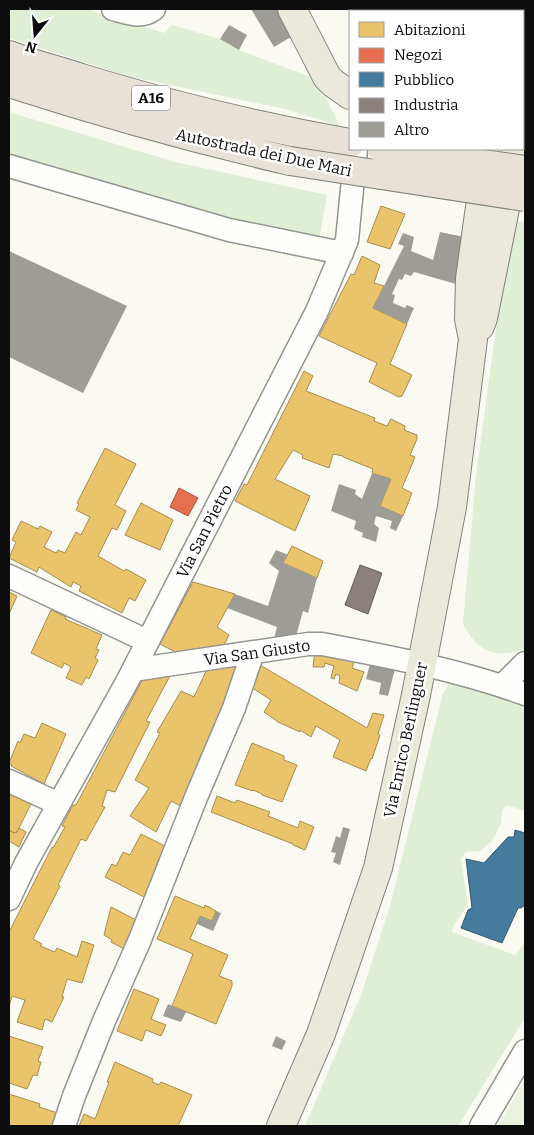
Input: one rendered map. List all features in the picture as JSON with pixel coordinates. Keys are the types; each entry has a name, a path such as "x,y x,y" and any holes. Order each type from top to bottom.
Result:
{"highway":[{"name":"Autostrada dei Due Mari","path":"9,55 117,89 219,116 296,134 349,143"},
{"name":"Autostrada dei Due Mari","path":"9,84 109,115 212,143 290,161 525,197"},
{"path":"389,150 525,170"}],"main road":[{"path":"292,9 327,77 349,94"},
{"name":"Via Enrico Berlinguer","path":"281,1126 321,1034 378,868 422,663 452,507 473,339 470,319 470,279 488,150"},
{"name":"Via Enrico Berlinguer","path":"473,339 483,318 517,150"}],"street":[{"path":"113,9 137,15 154,9"},
{"name":"Via San Pietro","path":"9,900 59,804 133,670 317,311 344,246 356,150"},
{"path":"9,166 230,230 344,246 356,228 382,150"},
{"path":"9,576 147,641"},
{"name":"Via San Giusto","path":"133,670 308,644 322,644 422,663 525,694"},
{"path":"64,1126 104,1021 139,942 197,795 234,708 253,652"},
{"path":"502,686 525,663"},
{"path":"9,781 59,804"},
{"path":"481,1126 525,1051"}],"green space":[{"path":"9,9 87,9 164,33 172,25 220,39 239,50 308,76 321,88 340,126 285,109 127,76 9,38"},
{"path":"525,9 525,53 524,10 452,10"},
{"path":"9,112 175,162 327,195 319,241 255,231 9,162"},
{"path":"518,221 525,222 525,648 515,652 496,653 481,646 474,640 463,623 476,476 503,277"},
{"path":"451,682 525,704 525,811 507,805 502,810 501,823 492,841 480,851 466,852 461,859 468,905 453,926 452,932 515,955 525,943 525,1018 458,1126 305,1126 361,995 390,906 443,693"},
{"path":"525,1080 525,1126 498,1126"}],"building: Abitazioni":[{"path":"365,9 395,9 394,10"},
{"path":"381,206 405,214 390,249 367,242"},
{"path":"362,256 380,265 374,283 384,286 373,308 407,324 390,364 412,375 402,396 399,397 369,382 377,363 319,336 351,274 354,275"},
{"path":"304,371 313,376 306,391 375,418 374,421 387,426 391,419 405,426 404,430 417,435 410,455 415,457 402,488 412,493 403,516 380,506 391,479 372,473 373,469 343,456 333,454 329,468 302,458 303,455 293,450 275,479 310,496 295,531 235,501 244,484 247,485"},
{"path":"105,448 136,464 115,505 126,511 117,530 112,528 98,556 124,571 126,569 146,580 135,601 129,598 122,613 79,591 81,586 73,582 71,587 39,567 37,572 9,558 16,542 12,540 21,521 38,529 40,526 52,532 44,547 56,553 58,550 65,553 76,532 81,535 90,517 76,510 79,504 77,503"},
{"path":"141,503 173,520 160,550 125,535"},
{"path":"292,546 323,561 317,578 283,563"},
{"path":"193,582 235,594 217,627 229,635 221,651 181,655 160,644"},
{"path":"9,592 17,596 9,614"},
{"path":"51,610 66,617 65,619 102,635 96,649 99,650 95,658 98,660 89,679 86,677 82,685 66,678 71,667 64,663 62,668 31,653"},
{"path":"315,651 356,656 352,668 364,672 357,691 339,683 340,676 336,674 334,679 331,678 334,666 325,663 324,667 313,667"},
{"path":"236,663 242,672 185,808 171,801 156,832 130,816 149,788 135,780 160,733 157,732 181,691 194,697 208,667"},
{"path":"260,665 367,728 373,713 384,715 378,734 380,735 366,771 333,757 340,740 316,726 311,737 300,730 300,732 278,722 264,712 271,700 251,687"},
{"path":"172,672 146,721 150,722 115,792 107,790 102,806 105,807 86,841 81,839 33,939 42,944 40,946 55,952 57,948 77,957 82,941 94,945 82,983 67,979 62,997 64,997 52,1022 45,1019 42,1030 17,1022 25,1000 12,996 9,1007 9,932 52,847 65,827 62,826 73,805 76,805 145,675"},
{"path":"42,723 66,734 44,784 11,766 9,763 18,741 20,743 24,734 35,738"},
{"path":"252,743 284,756 284,760 297,765 282,802 235,785"},
{"path":"9,786 30,800 31,804 17,832 14,833 9,830"},
{"path":"217,796 235,803 237,800 270,812 268,816 298,828 300,821 314,827 305,850 211,812"},
{"path":"19,828 26,832 19,847 9,841 9,830 14,833"},
{"path":"141,834 167,847 148,899 105,877 112,864 116,866 123,852 130,855"},
{"path":"175,896 204,908 205,905 216,911 212,921 200,916 190,939 228,955 219,976 232,981 232,986 216,1024 172,1006 193,954 157,939"},
{"path":"111,907 142,923 130,952 111,942 112,940 104,935"},
{"path":"134,989 159,999 151,1019 166,1025 161,1036 146,1030 142,1041 117,1031"},
{"path":"9,1036 43,1047 38,1061 41,1062 37,1076 33,1075 27,1089 9,1083"},
{"path":"115,1062 153,1079 152,1082 159,1085 161,1082 192,1095 178,1126 79,1126 84,1114 95,1119"},
{"path":"9,1094 40,1104 39,1107 61,1114 57,1126 9,1126"}],"building: Negozi":[{"path":"179,488 198,498 188,516 170,507"}],"building: Pubblico":[{"path":"515,830 525,833 525,905 518,908 502,943 461,928 468,910 472,908 466,859 484,863 508,837 514,837"}],"building: Industria":[{"path":"360,565 382,573 368,614 345,605"}],"building: Altro":[{"path":"251,9 282,9 296,34 274,47"},
{"path":"229,25 247,35 239,50 220,39"},
{"path":"440,232 464,237 456,284 414,272 411,276 405,274 402,280 399,279 392,294 395,295 393,303 405,308 407,305 414,308 407,324 373,308 404,246 398,244 403,233 414,237 411,251 433,260"},
{"path":"9,251 127,306 83,393 9,357"},
{"path":"372,473 391,479 380,506 403,516 396,531 390,528 392,521 376,516 374,524 379,528 376,542 362,537 363,533 354,529 356,521 331,511 339,484 356,490 355,494 362,499"},
{"path":"276,550 288,555 283,563 317,578 308,613 303,611 295,640 273,643 277,627 227,608 235,594 268,606 279,571 269,563"},
{"path":"371,660 396,665 388,696 379,694 381,683 366,679"},
{"path":"343,827 350,829 340,865 333,862 336,853 331,852 336,836 340,838"},
{"path":"216,911 221,913 213,931 197,924 200,916 212,921"},
{"path":"168,1004 186,1012 181,1022 163,1016"},
{"path":"276,1036 286,1041 282,1050 272,1046"}]}
